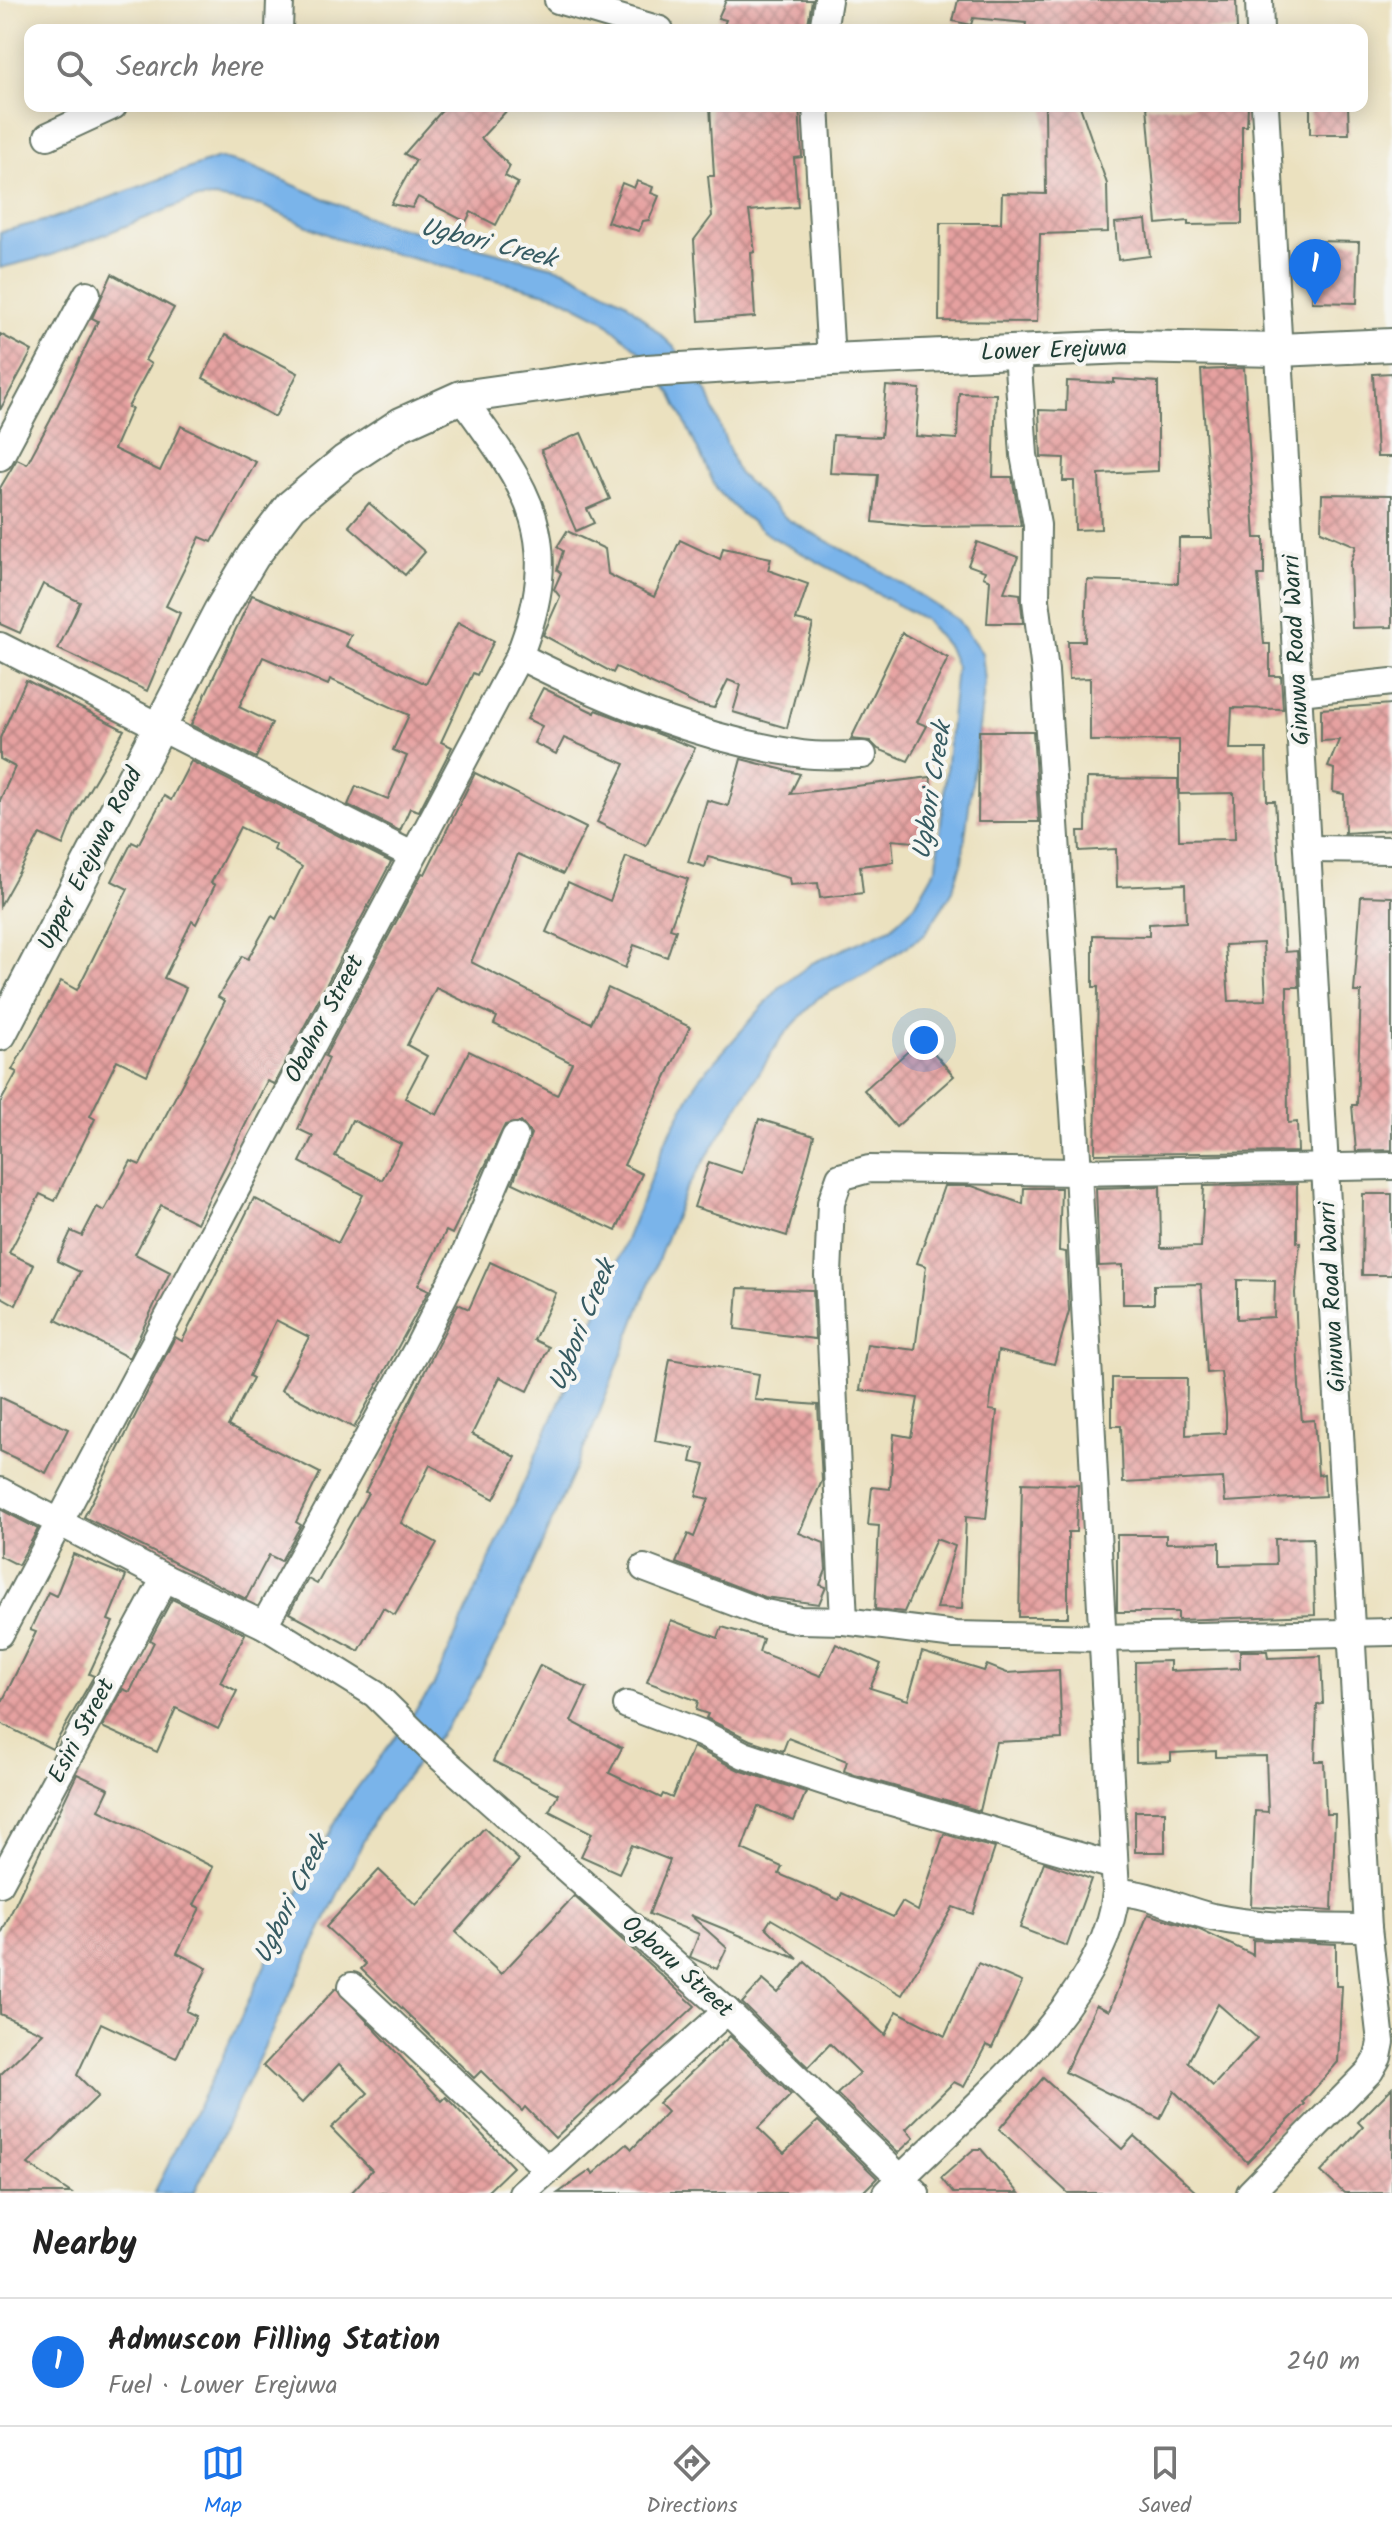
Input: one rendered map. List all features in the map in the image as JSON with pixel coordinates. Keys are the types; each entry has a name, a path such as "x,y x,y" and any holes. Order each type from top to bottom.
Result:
{"street":[{"path":"279,24 280,0"},
{"path":"558,0 640,24"},
{"path":"824,24 828,0"},
{"path":"1259,0 1260,24"},
{"path":"48,136 100,112"},
{"path":"816,112 831,360"},
{"name":"Ginuwa Road Warri","path":"1250,2193 1385,2058 1368,1928 1265,112"},
{"path":"0,457 87,294"},
{"name":"Lower Erejuwa","path":"461,397 647,371 715,366 1126,347 1279,350 1392,345"},
{"path":"901,2188 1026,2056 1057,2017 1103,1946 1114,1919 1112,1778 1101,1638 1078,1172 1045,671 1036,600 1037,525 1024,455 1017,352"},
{"name":"Obahor Street","path":"0,1634 519,656 535,615 542,573 531,504 503,454 461,397"},
{"name":"Upper Erejuwa Road","path":"0,1034 220,611 253,556 291,506 345,461 401,424 461,397"},
{"path":"0,646 412,855"},
{"path":"519,656 580,686 673,724 803,754 863,755"},
{"path":"1299,692 1392,682"},
{"path":"1309,849 1392,850"},
{"path":"264,1625 417,1349 465,1254 515,1137"},
{"path":"844,1621 828,1275 831,1203 840,1177 869,1169 1078,1172 1392,1166"},
{"name":"Ogboru Street","path":"0,1491 165,1578 264,1625 375,1694 430,1748 727,2011 901,2188"},
{"path":"644,1568 760,1612 800,1620 844,1621 955,1635 1101,1638 1392,1632"},
{"name":"Esiri Street","path":"0,1883 165,1578"},
{"path":"627,1705 701,1733 744,1755 928,1814 1115,1879 1135,1892 1212,1916 1259,1925 1368,1928"},
{"path":"352,1986 548,2170"},
{"path":"522,2193 727,2011"}],"water":[{"path":"218,158 250,166 379,222 565,270 625,301 676,349 707,392 738,473 788,520 875,567 957,619 982,653 985,681 962,861 951,894 924,935 867,973 818,998 781,1038 684,1193 597,1419 504,1630 466,1700 374,1819 194,2193 154,2193 218,2067 305,1878 345,1804 433,1687 579,1358 666,1140 698,1080 780,987 812,963 891,928 915,905 937,866 956,667 948,647 924,619 768,535 740,513 717,490 672,395 638,350 601,318 558,296 337,239 263,206 216,198 194,199 52,255 0,268 0,232 51,219"}],"building":[{"path":"726,0 812,0 808,24 724,24 726,20 718,18"},
{"path":"958,0 1236,0 1237,24 1026,24 973,18 971,24 953,21"},
{"path":"441,112 505,112 481,138 510,166 505,176 518,183 496,225 471,212 466,222 418,197 412,208 391,204 416,160 404,154"},
{"path":"710,112 799,112 802,157 794,158 798,207 749,211 755,252 751,253 755,317 699,321 694,240 712,216 708,176 714,176"},
{"path":"1045,112 1082,112 1107,184 1108,232 1040,234 1037,322 939,321 940,223 1001,223 1002,193 1046,194"},
{"path":"1148,112 1248,112 1247,126 1242,126 1242,224 1188,225 1188,221 1157,224"},
{"path":"1310,112 1348,112 1349,134 1310,134"},
{"path":"637,181 653,187 651,193 659,196 649,220 643,221 639,231 607,222 622,183 634,188"},
{"path":"1146,220 1150,256 1118,260 1115,223"},
{"path":"1314,241 1359,242 1357,303 1312,302"},
{"path":"112,274 174,308 145,360 151,364 128,407 132,408 114,449 160,471 181,426 256,462 212,542 200,537 166,606 180,613 147,691 58,649 80,602 43,584 20,633 0,624 0,488 17,459 27,464 50,421 98,321 92,318"},
{"path":"0,334 32,351 0,410"},
{"path":"225,335 298,373 275,417 203,378"},
{"path":"1244,368 1255,538 1264,538 1264,575 1258,575 1264,644 1270,644 1270,676 1281,676 1283,709 1232,708 1230,749 1266,749 1267,801 1275,801 1285,952 1297,951 1299,987 1287,987 1288,1123 1297,1122 1298,1152 1095,1154 1098,987 1093,987 1093,935 1149,936 1149,924 1186,922 1185,884 1117,887 1116,849 1079,851 1078,831 1086,831 1087,778 1178,779 1179,840 1235,839 1234,793 1179,794 1179,740 1090,741 1090,678 1069,679 1068,641 1085,641 1087,580 1178,583 1179,538 1212,538 1201,370","holes":["1263,943 1266,1000 1229,1001 1225,945"]},
{"path":"1392,373 1392,457 1377,457 1373,374"},
{"path":"1114,379 1158,382 1158,471 1099,474 1101,529 1075,530 1074,481 1063,481 1064,458 1041,457 1039,410 1066,411 1067,381 1114,383"},
{"path":"886,386 920,389 916,436 957,439 959,393 996,394 993,477 1012,477 1021,526 923,527 873,522 878,475 830,473 833,435 881,437"},
{"path":"581,433 610,499 587,509 594,523 576,531 541,450"},
{"path":"1322,494 1392,495 1392,627 1352,628 1350,565 1356,546 1321,531"},
{"path":"369,503 425,552 405,575 349,526"},
{"path":"567,531 605,549 608,574 654,597 680,540 720,559 723,548 771,558 768,570 808,584 796,620 813,624 787,728 733,712 741,685 728,680 714,708 695,704 616,667 613,673 543,635 560,597 554,589 561,573 557,570 563,551 557,547"},
{"path":"977,542 1018,557 1004,592 1020,594 1023,623 987,623 990,580 983,577 985,571 968,565"},
{"path":"252,595 351,635 346,646 426,684 458,622 494,641 477,675 473,673 441,742 452,747 419,811 410,808 400,831 348,805 356,786 388,799 407,756 393,750 409,715 330,679 328,685 263,657 239,707 272,723 256,758 191,725"},
{"path":"902,633 948,658 917,722 927,726 908,761 878,749 870,741 851,739"},
{"path":"26,680 124,730 76,812 63,845 40,834 0,906 0,800 15,767 0,759 0,738"},
{"path":"543,688 595,713 596,710 695,748 646,846 597,822 625,764 564,738 556,754 534,743 542,726 527,719"},
{"path":"1392,704 1392,830 1345,833 1344,794 1333,792 1334,769 1328,767 1339,740 1321,741 1321,709"},
{"path":"979,731 1033,731 1039,822 978,822"},
{"path":"741,759 800,774 790,794 931,777 927,843 892,840 894,862 860,866 863,893 820,898 818,883 790,885 789,878 708,857 705,867 688,862 707,800 728,806"},
{"path":"191,761 391,862 274,1084 267,1081 197,1223 161,1205 135,1254 170,1272 129,1358 56,1320 80,1272 57,1261 71,1231 82,1236 97,1207 104,1211 131,1161 140,1165 225,1001 218,997 242,956 248,959 272,916 276,919 302,867 274,850 276,845 240,827 211,883 215,885 196,924 192,921 164,978 186,988 147,1075 117,1060 90,1116 95,1119 55,1201 40,1194 9,1253 34,1265 16,1305 0,1296 0,1103 17,1072 12,1070 61,981 77,990 128,889 112,881 132,842 138,845 164,796 171,800"},
{"path":"475,773 586,828 563,874 518,854 471,962 591,1023 608,988 690,1027 624,1165 642,1174 616,1231 513,1183 531,1134 521,1122 505,1125 452,1234 446,1231 418,1285 429,1290 354,1428 281,1390 309,1337 276,1320 249,1376 253,1378 228,1426 320,1473 296,1522 301,1525 281,1561 269,1555 246,1599 84,1517 175,1337 182,1341 254,1198 338,1243 363,1195 300,1162 313,1136 298,1129 329,1058 325,1056 422,873 425,874","holes":["436,988 497,1017 494,1024 572,1063 557,1095 469,1051 437,1115 405,1098 427,1056 407,1045","352,1120 401,1144 382,1180 335,1156"]},
{"path":"626,857 688,879 670,928 676,930 667,957 634,945 625,968 546,932 568,882 610,901"},
{"path":"1361,896 1392,897 1392,1150 1356,1151 1352,1105 1357,1105 1361,992 1354,992"},
{"path":"922,1039 954,1076 896,1127 864,1090"},
{"path":"759,1119 814,1136 787,1236 694,1207 709,1162 742,1173"},
{"path":"1297,1184 1297,1242 1300,1243 1295,1293 1302,1421 1314,1420 1318,1475 1324,1474 1325,1496 1225,1502 1223,1478 1123,1483 1121,1426 1112,1426 1112,1378 1187,1378 1186,1435 1226,1433 1226,1413 1221,1372 1207,1373 1201,1284 1154,1285 1154,1304 1123,1304 1123,1265 1099,1266 1096,1188 1160,1186 1161,1248 1201,1247 1204,1186","holes":["1237,1280 1275,1281 1274,1317 1237,1319"]},
{"path":"944,1186 972,1186 1023,1204 1024,1188 1061,1188 1059,1251 1066,1252 1069,1311 1054,1364 998,1351 989,1410 997,1411 986,1519 966,1517 962,1609 936,1608 955,1546 936,1539 904,1612 875,1609 879,1526 868,1525 872,1487 890,1489 894,1434 911,1437 918,1398 860,1390 867,1344 915,1350 926,1266 917,1263"},
{"path":"1363,1194 1392,1194 1392,1275 1362,1275"},
{"path":"490,1262 556,1293 534,1340 549,1347 528,1391 500,1377 472,1434 516,1457 494,1499 430,1465 401,1523 437,1543 395,1615 383,1608 359,1651 289,1613 308,1579 317,1584 368,1493 365,1492 458,1304 469,1309"},
{"path":"738,1288 813,1290 815,1339 735,1329"},
{"path":"670,1359 759,1374 755,1400 818,1405 822,1481 799,1533 824,1543 826,1570 820,1585 826,1587 819,1604 764,1597 676,1563 688,1534 694,1537 709,1499 696,1496 705,1465 691,1462 694,1448 655,1441"},
{"path":"0,1397 68,1429 46,1473 0,1451"},
{"path":"1022,1483 1078,1485 1076,1532 1068,1532 1068,1617 1019,1617"},
{"path":"0,1509 38,1529 18,1565 0,1556"},
{"path":"1117,1535 1166,1535 1166,1543 1220,1542 1220,1565 1276,1564 1275,1539 1313,1538 1315,1615 1178,1620 1178,1612 1117,1612"},
{"path":"73,1554 126,1576 108,1620 113,1622 89,1674 94,1676 52,1749 0,1723 0,1706 36,1632 30,1630 48,1592 56,1596"},
{"path":"172,1599 245,1634 220,1682 237,1691 218,1729 176,1708 157,1752 102,1727 123,1689 130,1692 154,1642 150,1640"},
{"path":"671,1620 718,1638 722,1627 763,1639 759,1652 821,1676 836,1644 881,1664 870,1688 908,1700 922,1652 984,1671 987,1665 1007,1673 1059,1670 1062,1739 996,1742 980,1811 855,1775 844,1771 847,1761 788,1738 783,1751 750,1740 706,1718 708,1714 696,1710 698,1701 647,1682"},
{"path":"1240,1651 1267,1651 1268,1658 1321,1656 1323,1704 1317,1705 1315,1761 1324,1761 1326,1814 1335,1814 1332,1911 1251,1906 1255,1811 1268,1812 1266,1756 1216,1757 1216,1751 1171,1753 1171,1761 1136,1762 1135,1662 1170,1661 1170,1671 1240,1668"},
{"path":"540,1665 587,1688 571,1721 622,1748 609,1773 661,1798 663,1794 672,1798 693,1747 739,1770 806,1792 794,1821 758,1806 742,1849 782,1867 779,1874 839,1900 842,1893 893,1917 902,1902 918,1911 944,1834 995,1848 973,1914 953,1907 902,1995 771,1919 766,1927 798,1959 690,1915 727,1948 717,1969 690,1957 699,1934 649,1914 670,1860 632,1845 619,1873 581,1856 592,1833 549,1811 558,1794 493,1761"},
{"path":"77,1774 109,1789 99,1810 213,1867 194,1905 200,1908 177,1953 207,1968 186,2011 196,2016 176,2058 101,2023 77,2075 98,2096 28,2164 71,2193 0,2193 0,2075 43,2033 0,2014 0,1936"},
{"path":"1135,1811 1165,1811 1165,1852 1135,1852"},
{"path":"484,1828 519,1860 456,1932 501,1974 574,1896 695,2006 555,2138 525,2107 522,2111 481,2071 474,2078 361,1969 366,1964 326,1927 379,1870 416,1905"},
{"path":"1044,1862 1091,1879 1067,1946 1020,1928"},
{"path":"1148,1914 1200,1930 1253,1955 1253,1940 1336,1944 1336,1986 1342,1986 1338,2062 1303,2102 1305,2104 1247,2162 1174,2091 1160,2119 1065,2072 1096,2005 1109,2011","holes":["1218,2004 1257,2038 1213,2086 1188,2062"]},
{"path":"805,1962 885,2035 897,2011 945,2036 978,1963 1022,1982 992,2048 986,2045 964,2087 954,2082 906,2129 914,2138 898,2153 837,2094 860,2073 830,2044 808,2067 742,2003 763,1980 778,1993"},
{"path":"336,1988 442,2101 446,2097 513,2167 486,2193 351,2193 372,2170 331,2128 368,2093 339,2064 302,2103 263,2066"},
{"path":"730,2036 791,2095 758,2128 784,2153 818,2121 877,2178 862,2193 558,2193 591,2170 593,2174 627,2144 632,2149 667,2112 658,2103"},
{"path":"1043,2078 1122,2149 1134,2136 1197,2193 1068,2193 999,2129"},
{"path":"1392,2088 1392,2193 1344,2193 1321,2172 1363,2127 1358,2122"},
{"path":"974,2149 981,2149 1019,2193 953,2193 941,2178"}],"place":[{"name":"Admuscon Filling Station","path":"1315,305"}],"water label":[{"name":"Ugbori Creek","path":"488,244"},
{"name":"Ugbori Creek","path":"933,791"},
{"name":"Ugbori Creek","path":"583,1326"},
{"name":"Ugbori Creek","path":"292,1900"}]}
